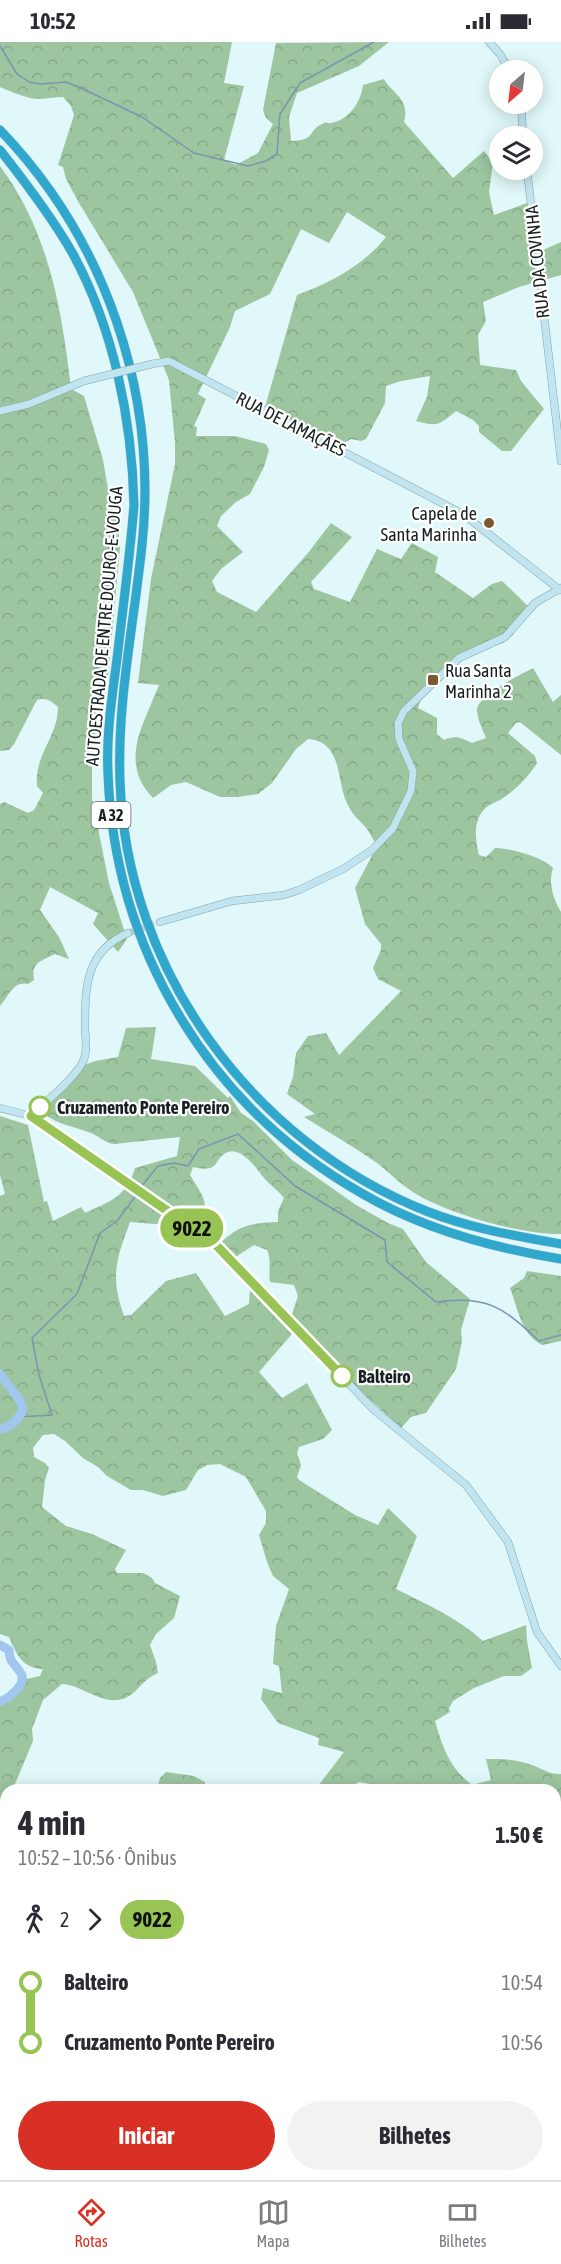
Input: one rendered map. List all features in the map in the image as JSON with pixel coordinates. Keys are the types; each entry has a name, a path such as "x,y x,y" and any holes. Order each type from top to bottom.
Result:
{"highway":[{"name":"AUTOESTRADA DE ENTRE DOURO-E-VOUGA","path":"0,130 55,197 81,240 99,275 115,315 135,382 144,455 145,504 142,546 121,709 120,782 124,841 134,883 147,925 174,987 207,1038 255,1095 292,1131 336,1163 395,1197 429,1212 495,1231 561,1244"},
{"name":"AUTOESTRADA DE ENTRE DOURO-E-VOUGA","path":"0,150 53,221 78,264 101,318 122,390 134,473 134,505 109,721 108,773 114,836 124,884 142,942 163,988 203,1053 228,1084 286,1141 333,1175 390,1208 442,1229 489,1245 561,1259"}],"street":[{"path":"489,42 503,60"},
{"name":"RUA DA COVINHA","path":"528,180 561,461"},
{"name":"RUA DE LAMAÇÃES","path":"0,411 29,404 84,381 169,361 463,514 560,589"},
{"path":"160,922 232,901 284,895 299,890 343,869 372,850 393,828 411,791 413,771 399,739 398,723 404,711 459,658 506,637 535,603 560,589"},
{"path":"31,1116 81,1067 86,1050 88,977 100,951 114,939 128,933"},
{"path":"0,1108 31,1116 215,1244 374,1410 466,1485 508,1542 537,1632 561,1666"}],"green space":[{"path":"0,42 232,42 224,83 244,86 224,160 236,165 258,153 273,124 266,118 263,110 276,43 389,42 359,66 297,93 289,117 291,141 305,139 324,123 337,121 349,114 360,98 363,85 384,79 403,102 404,122 453,178 484,151 489,158 489,192 494,215 530,202 534,254 561,242 561,275 519,287 483,302 486,321 478,335 480,365 516,370 521,381 544,409 511,451 502,451 479,432 479,426 473,420 456,411 438,424 416,421 427,397 430,376 386,386 385,403 366,439 361,441 351,439 338,447 265,407 297,295 346,272 386,237 347,212 329,243 301,229 270,294 235,311 230,327 198,394 206,399 194,426 197,427 196,436 235,436 266,444 269,450 264,467 250,494 236,502 221,516 217,526 243,552 221,569 212,581 217,592 256,612 331,523 352,537 311,582 314,589 350,602 377,549 401,559 412,543 438,557 435,572 473,598 492,584 502,581 528,606 513,635 503,643 462,657 421,699 418,708 437,718 437,734 444,740 458,737 472,743 486,738 478,717 479,704 500,686 519,675 533,668 553,702 561,695 561,755 520,722 516,723 508,733 535,756 537,763 516,788 488,806 479,816 476,842 479,855 486,857 495,848 509,850 542,860 553,868 552,891 561,912 561,1234 505,1227 464,1215 427,1200 408,1189 368,1157 304,1117 315,1114 287,1094 293,1077 296,1053 308,1036 326,1033 339,1055 401,991 378,979 373,968 381,950 381,944 365,924 355,888 377,846 345,798 334,756 320,742 308,739 296,749 272,783 258,794 220,797 186,782 171,785 153,798 143,784 137,771 137,743 159,685 138,683 151,579 175,464 169,380 133,292 79,203 66,179 63,167 58,165 74,115 71,106 63,97 33,98 0,87"},
{"path":"0,166 17,191 42,245 58,301 71,389 84,396 103,460 109,495 117,517 120,547 108,677 103,678 92,757 92,798 109,883 127,939 118,952 93,924 98,913 50,887 40,910 59,937 69,959 55,954 38,963 34,969 34,980 15,987 0,1006 0,804 4,802 28,813 34,810 43,793 37,786 39,765 54,728 58,707 48,700 37,700 14,744 9,750 0,751"},
{"path":"156,1027 151,1059 195,1066 228,1098 230,1096 241,1113 253,1121 292,1160 356,1205 403,1229 426,1262 470,1299 461,1330 462,1341 456,1369 426,1413 411,1417 401,1428 361,1392 293,1322 292,1314 298,1296 294,1285 270,1282 267,1250 254,1245 234,1258 220,1243 246,1226 278,1222 278,1211 284,1198 249,1160 239,1153 228,1152 213,1167 202,1169 193,1167 190,1175 202,1195 205,1207 200,1220 193,1227 130,1222 116,1268 117,1290 124,1316 131,1315 166,1281 196,1273 225,1316 249,1304 250,1290 292,1334 259,1372 282,1398 307,1383 332,1430 323,1439 299,1447 297,1453 301,1465 297,1477 299,1480 355,1515 378,1525 388,1508 417,1536 396,1589 452,1618 483,1641 526,1625 532,1668 521,1676 504,1676 474,1688 453,1701 449,1708 450,1712 435,1721 452,1764 471,1784 369,1784 359,1782 320,1784 344,1752 318,1745 319,1738 278,1723 261,1699 263,1688 282,1693 279,1666 273,1664 276,1626 289,1589 273,1576 267,1562 259,1535 266,1523 266,1511 246,1477 220,1464 207,1465 198,1470 186,1490 163,1496 143,1490 131,1490 107,1476 54,1434 43,1435 33,1448 34,1457 49,1468 45,1480 42,1507 66,1526 92,1534 126,1550 115,1569 117,1573 143,1573 152,1578 155,1583 180,1596 174,1618 156,1634 150,1645 158,1673 133,1693 117,1700 101,1698 62,1684 43,1700 32,1729 33,1741 15,1784 0,1784 0,1701 16,1691 22,1680 40,1676 43,1669 25,1663 9,1637 0,1634 0,1196 5,1194 0,1175 0,1116 28,1125 44,1202 47,1201 53,1221 81,1207 85,1213 110,1201 127,1186 135,1168 177,1156 180,1137 114,1144 87,1131 48,1117 40,1106 74,1069 95,1061 118,1057 126,1028"},
{"path":"527,1271 561,1276 561,1341 542,1345 529,1334 521,1320 510,1288 524,1278"},
{"path":"486,1759 518,1761 561,1774 561,1784 476,1784 491,1780"},
{"path":"166,1772 194,1776 205,1784 158,1784 160,1778"}],"waterway":[{"path":"0,46 17,74 29,82 40,84 66,82 142,117 194,153 248,166 266,161 277,154 280,114 300,83 374,42"},
{"path":"140,1188 158,1166 174,1163 188,1166 199,1149 238,1134 295,1186 385,1240 387,1262 436,1302 454,1300 482,1302 504,1312 539,1341 561,1335"},
{"path":"18,1417 52,1415 39,1375 32,1338 77,1294 100,1233 117,1221 137,1194"},
{"path":"0,1374 21,1402 23,1410 8,1427 0,1429"},
{"path":"0,1645 9,1650 11,1660 22,1676 17,1690 0,1702"}],"tunnel":[{"path":"128,933 160,922"}],"bus line":[{"name":"9022","path":"40,1107 31,1116 215,1244 342,1376"}],"place":[{"name":"Capela de Santa Marinha","path":"489,523"},
{"name":"Rua Santa Marinha 2","path":"433,680"},
{"name":"Cruzamento Ponte Pereiro","path":"40,1107"},
{"name":"Balteiro","path":"342,1376"}]}
